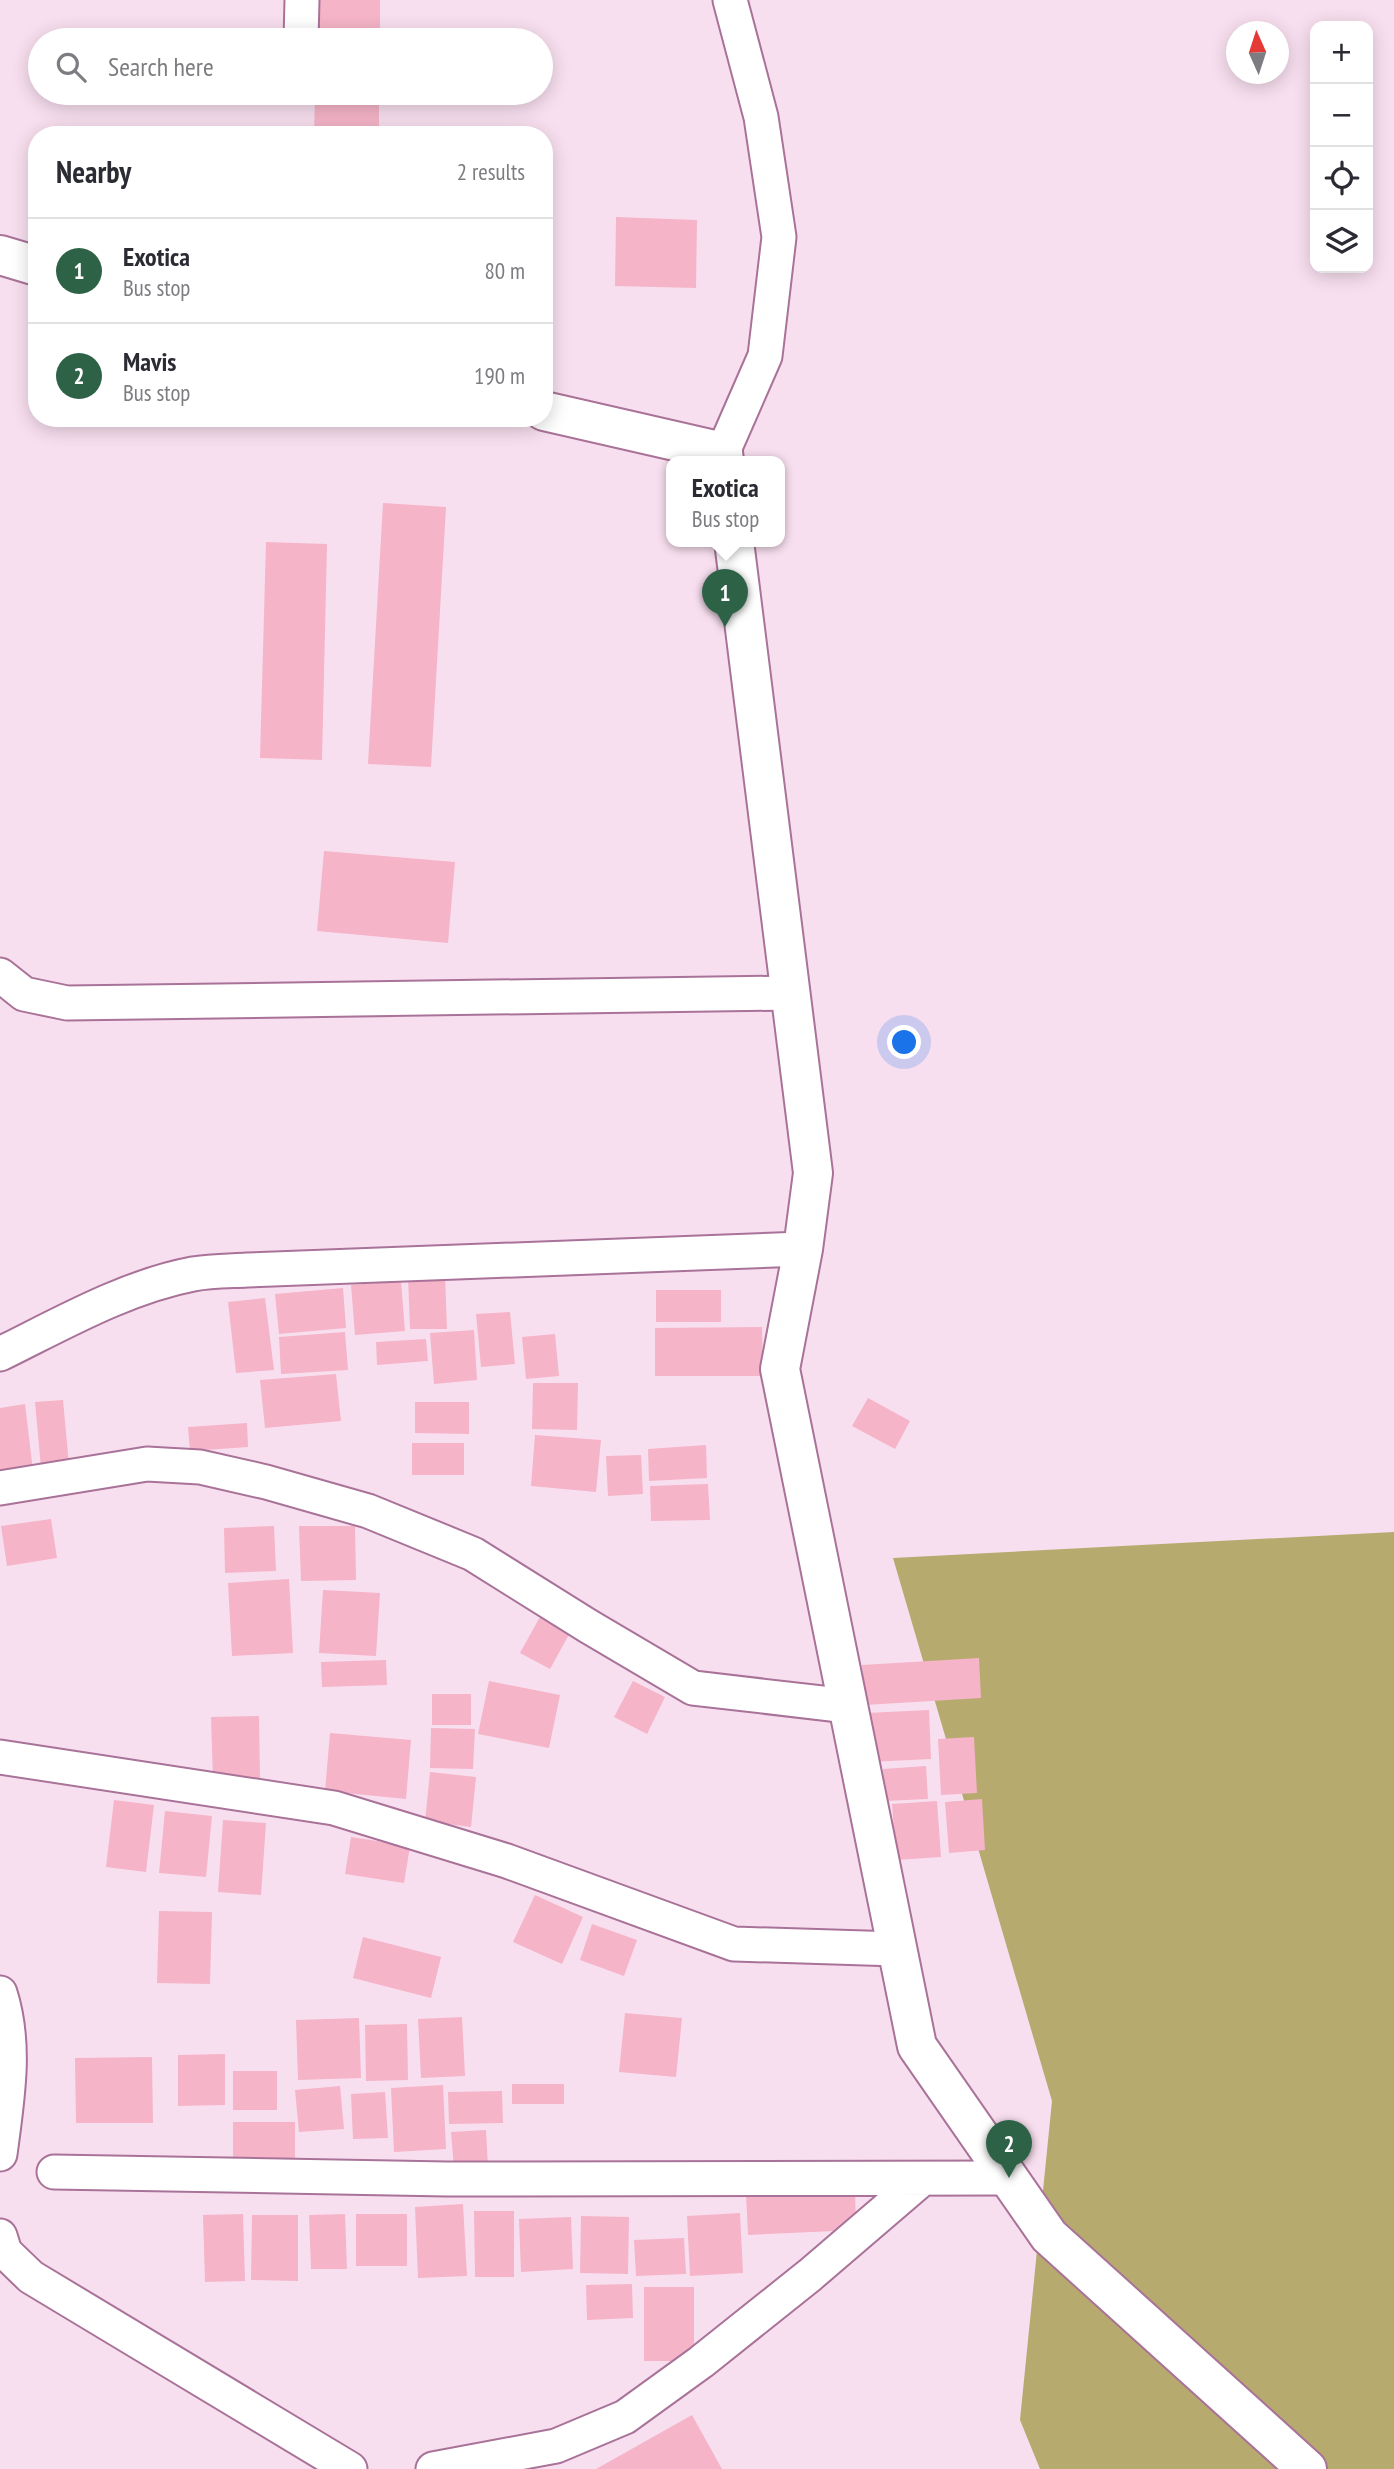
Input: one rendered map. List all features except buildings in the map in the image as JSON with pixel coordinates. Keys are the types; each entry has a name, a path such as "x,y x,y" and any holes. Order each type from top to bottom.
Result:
{"street":[{"path":"302,0 302,28"},
{"path":"723,456 765,356 779,237 761,117 730,0"},
{"path":"0,255 28,263"},
{"path":"553,413 719,456"},
{"path":"735,547 813,1173 803,1249 780,1369 916,2046 1049,2236 1307,2469"},
{"path":"0,975 24,994 67,1003 790,993"},
{"path":"0,1354 140,1289 193,1274 803,1249"},
{"path":"0,1488 147,1464 200,1467 266,1482 368,1511 473,1554 692,1688 848,1706"},
{"path":"0,1732 14,1759 334,1808 507,1861 734,1944 897,1949"},
{"path":"0,1993 10,2035 9,2074 0,2154"},
{"path":"54,2172 447,2179 1009,2178"},
{"path":"433,2469 556,2446 625,2417 701,2362 799,2284 922,2179"},
{"path":"0,2236 5,2252 30,2277 351,2469"}],"shaded area":[{"path":"1394,1532 1394,2469 1040,2469 1020,2420 1052,2101 893,1558"}],"place":[{"name":"Exotica","path":"725,627"},
{"name":"Mavis","path":"1009,2178"}]}
